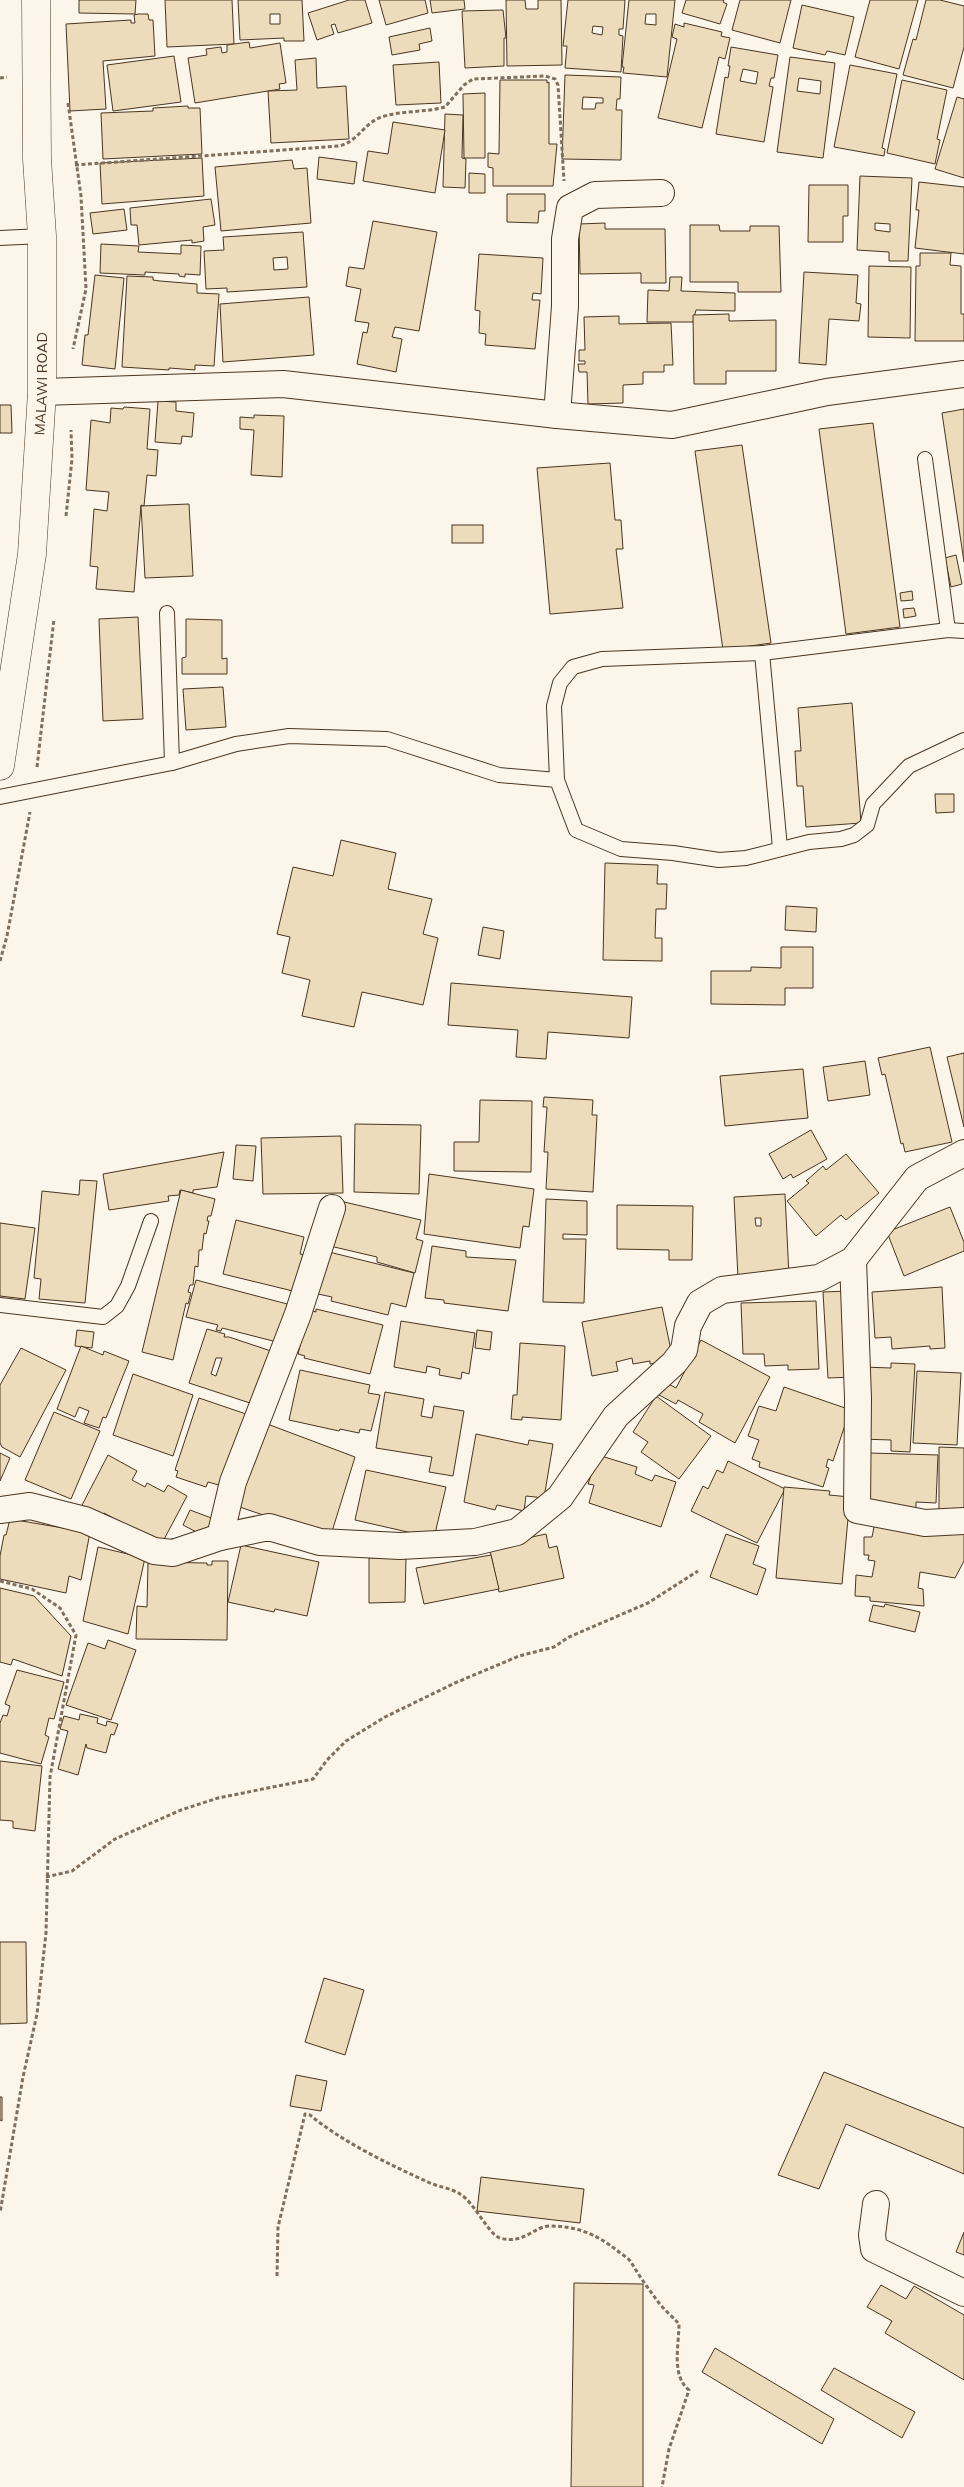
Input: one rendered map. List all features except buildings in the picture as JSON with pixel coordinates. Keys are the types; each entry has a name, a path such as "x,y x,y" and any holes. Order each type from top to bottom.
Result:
{"main road":[{"name":"MALAWI ROAD","path":"0,766 32,554 42,392 42,236 37,159 36,0"}],"street":[{"path":"557,415 564,306 565,239 570,208 595,195 662,193"},
{"path":"42,392 283,384 557,415 672,425 827,392 964,374"},
{"path":"0,1510 30,1506 85,1520 154,1551 173,1553 220,1537 269,1527 320,1542 400,1546 475,1542 517,1532 560,1497 616,1416 674,1363 684,1350 688,1326 700,1303 722,1290 819,1278 853,1260 917,1178 964,1153"},
{"path":"220,1537 233,1482 298,1314 332,1208"},
{"path":"853,1260 858,1398 857,1510 925,1523 964,1521"},
{"path":"876,2204 872,2235 874,2249 964,2293"}],"lane":[{"path":"0,238 42,236"},
{"path":"925,459 948,630"},
{"path":"167,613 172,763"},
{"path":"964,631 948,630 762,653 602,659 574,667 560,683 554,706 556,780 576,830 621,849 673,853 719,860 746,858 780,848 854,835 867,825 873,804 909,766 964,740"},
{"path":"762,653 780,848"},
{"path":"0,797 172,763 236,744 289,736 349,736 387,739 499,775 556,780"},
{"path":"0,1305 103,1317 117,1306 128,1286 151,1221"}],"path":[{"path":"76,165 350,144 370,122 383,117 445,107 464,85 473,79 545,76 555,79 558,85 562,169 570,208"},
{"path":"46,1876 72,1871 115,1838 181,1810 218,1798 313,1779 327,1760 346,1741 384,1717 455,1683 519,1656 554,1648 569,1638 648,1603 698,1571"},
{"path":"0,1581 32,1589 60,1608 76,1635 50,1777 46,1934 37,2014 23,2077 0,2213"},
{"path":"277,2276 278,2227 303,2118 307,2114 331,2131 387,2162 430,2183 462,2194 474,2207 493,2234 498,2237 516,2239 526,2237 547,2226 576,2228 604,2239 630,2260 634,2271 648,2284 656,2299 679,2324 678,2371 681,2384 689,2390 668,2449 662,2487"}]}
